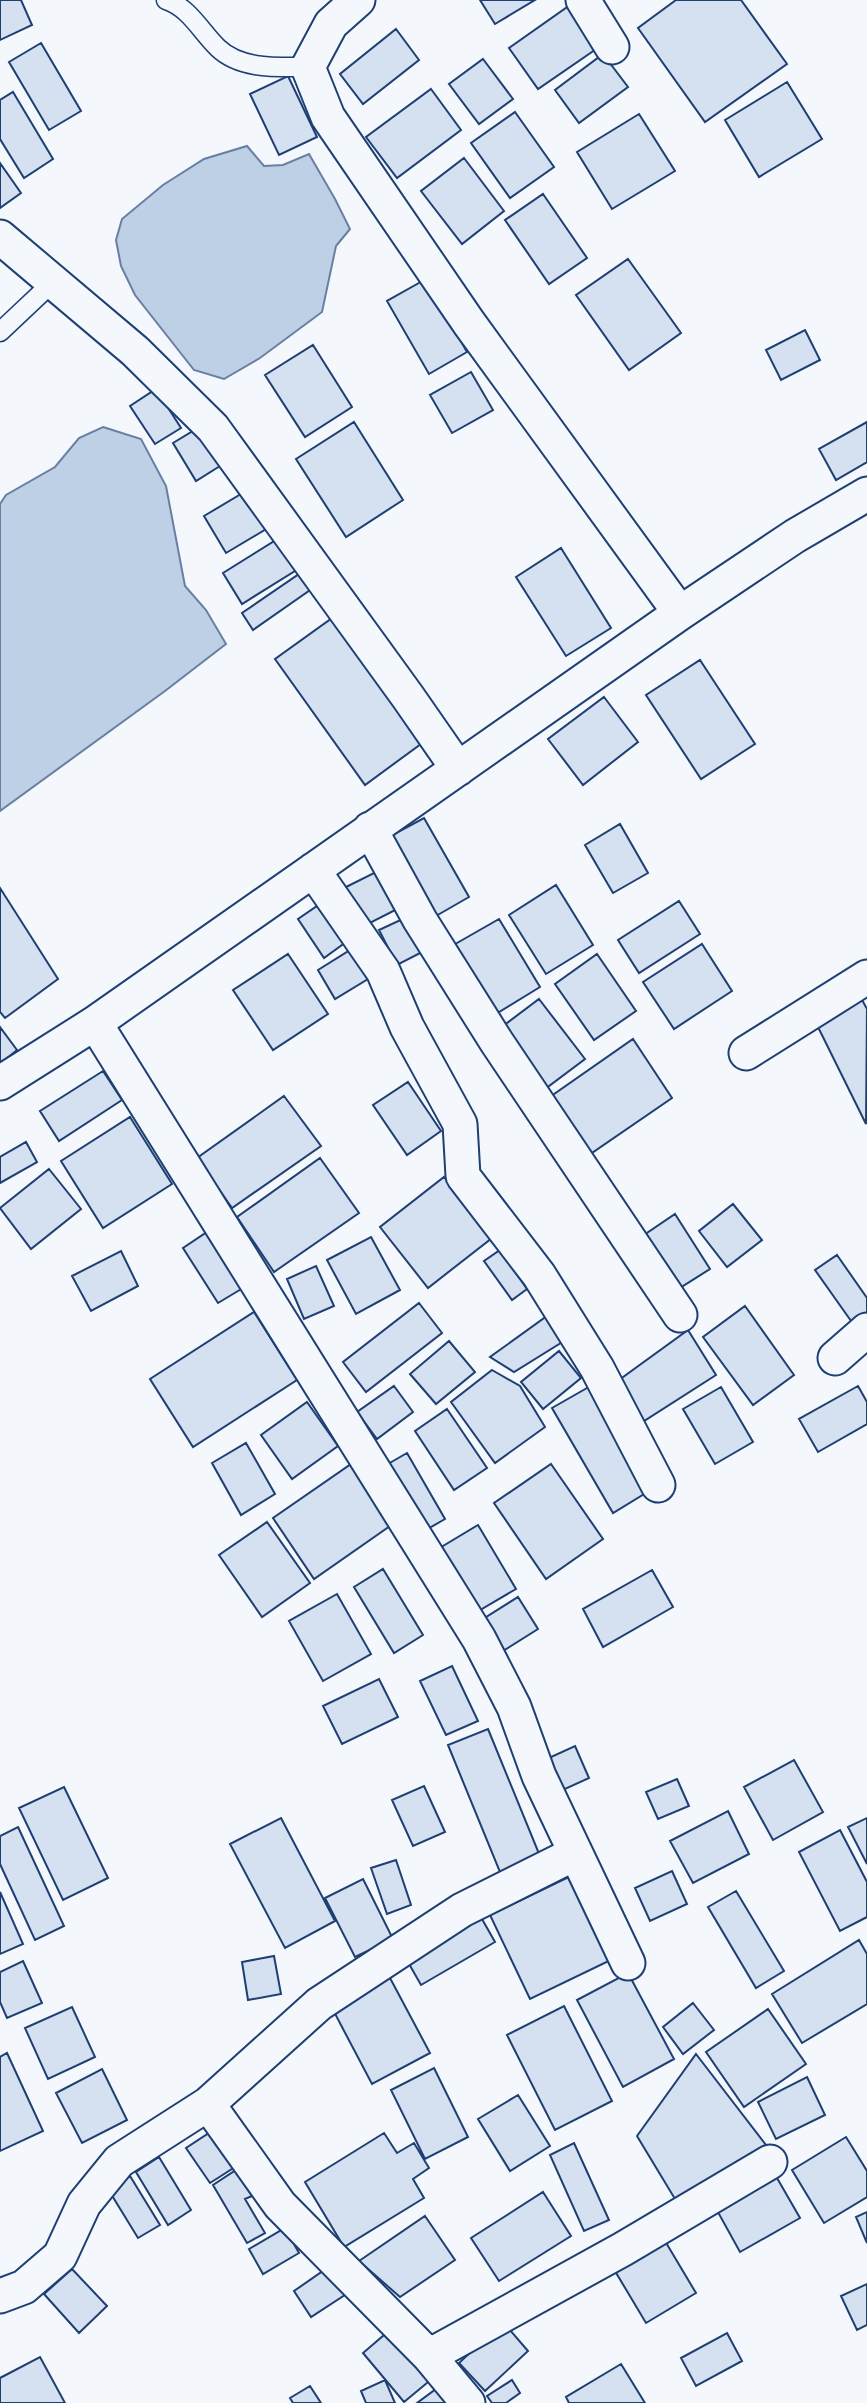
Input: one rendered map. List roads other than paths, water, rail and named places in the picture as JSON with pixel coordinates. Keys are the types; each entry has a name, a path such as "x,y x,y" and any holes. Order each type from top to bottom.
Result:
{"street":[{"path":"358,0 331,24 308,67 328,117 468,323 680,613"},
{"path":"583,0 612,47"},
{"path":"0,237 135,351 213,428 458,769"},
{"path":"0,1083 95,1023 680,613 795,536 867,494"},
{"path":"370,829 420,920 496,1041 680,1315"},
{"path":"313,870 383,971 407,1027 460,1124 463,1176 539,1275 597,1368 658,1485"},
{"path":"746,1053 867,977"},
{"path":"95,1023 479,1639 514,1707 539,1776 574,1854 628,1963"},
{"path":"835,1358 867,1330"},
{"path":"0,2296 24,2287 60,2256 83,2204 119,2161 208,2104 319,2004 462,1910 574,1854"},
{"path":"208,2104 280,2205 429,2356 468,2403"},
{"path":"429,2356 623,2249 770,2162"}],"lane":[{"path":"166,0 191,17 220,50 233,57 262,66 308,67"},
{"path":"0,332 54,281"}],"water":[{"path":"247,146 264,166 283,165 309,154 350,229 336,246 322,312 260,358 224,379 194,370 135,295 121,266 116,240 122,219 163,185 204,159"},
{"path":"103,427 141,439 166,486 185,586 206,610 226,644 0,811 0,504 6,495 55,467 79,438"}]}
